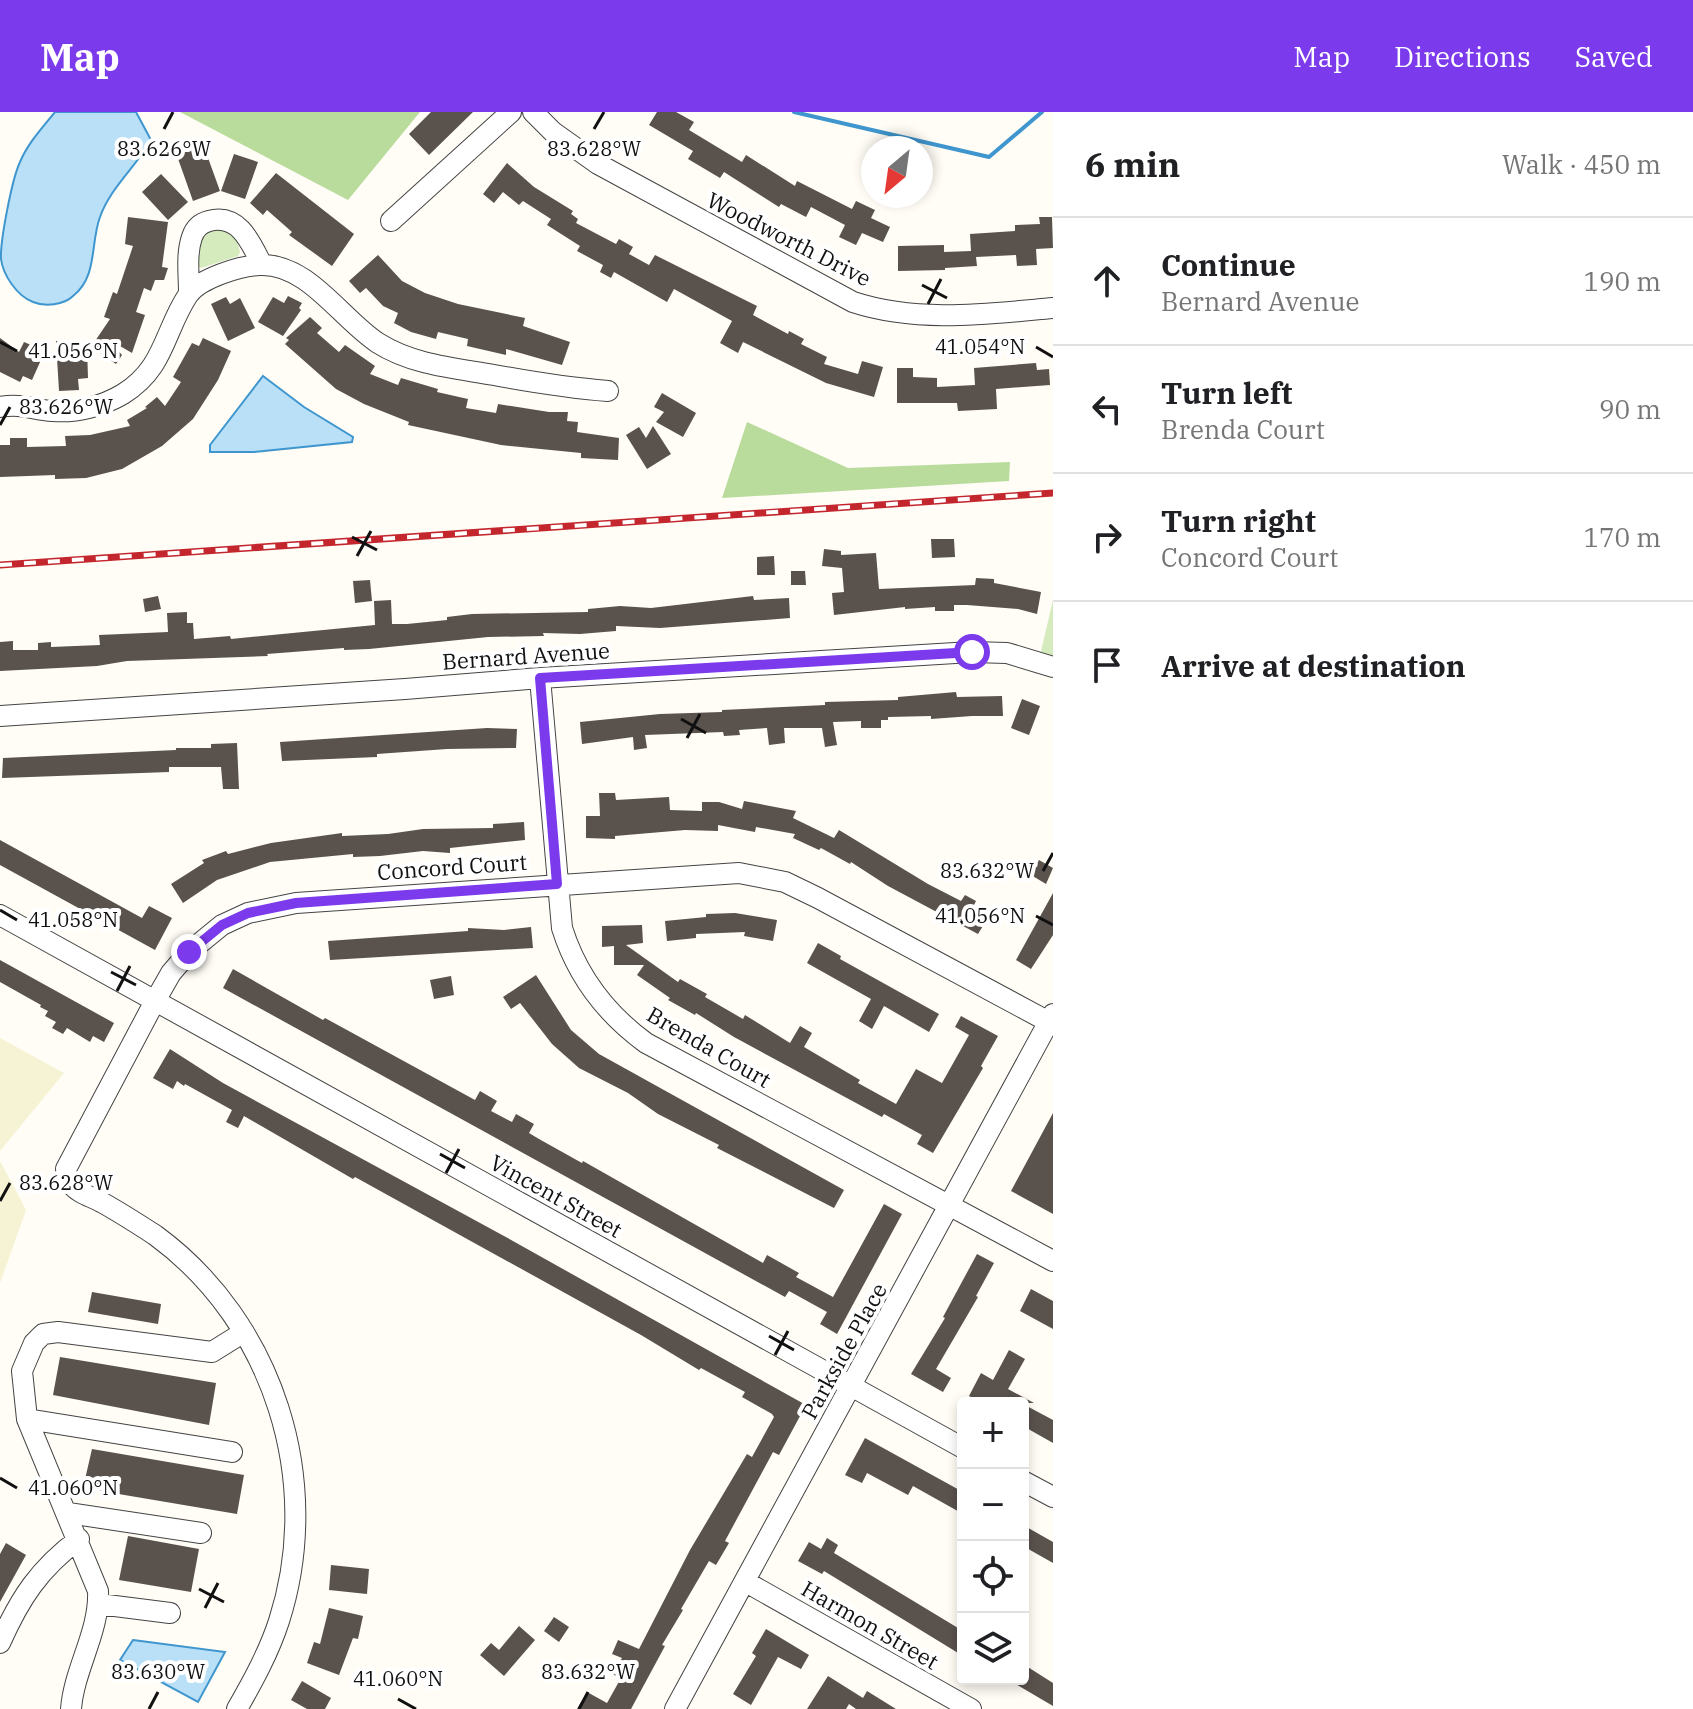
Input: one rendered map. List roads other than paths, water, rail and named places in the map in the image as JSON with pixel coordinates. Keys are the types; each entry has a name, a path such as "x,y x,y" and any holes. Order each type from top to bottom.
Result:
{"street":[{"path":"391,221 511,112"},
{"name":"Woodworth Drive","path":"533,112 553,132 598,164 853,302 874,309 917,315 1053,308"},
{"path":"6,402 52,411 74,411 102,404 123,394 151,371 189,293 190,240 194,230 202,223 223,220 233,223 248,238 262,265"},
{"path":"189,293 226,272 262,265 292,272 334,302 347,319 378,343 400,355 432,365 541,384 608,391"},
{"name":"Bernard Avenue","path":"0,716 540,678 972,652 1007,653 1053,667"},
{"name":"Brenda Court","path":"540,678 562,928 576,965 606,1008 646,1043 1053,1261"},
{"name":"Concord Court","path":"244,1332 221,1299 174,1251 136,1222 74,1189 67,1179 66,1169 171,973 189,952 222,925 248,913 296,903 557,884 711,873 763,876 785,882 818,898 1051,1018"},
{"name":"Vincent Street","path":"0,915 957,1445"},
{"name":"Parkside Place","path":"675,1709 1051,1018"},
{"path":"71,1709 75,1681 99,1604 94,1577 27,1419 22,1371 34,1343 43,1334 58,1332 212,1352 244,1332 269,1380 283,1418 292,1457 296,1520 293,1560 280,1619 266,1655 237,1709"},
{"path":"27,1419 232,1452"},
{"path":"1029,1484 1053,1497"},
{"path":"68,1513 201,1533"},
{"path":"0,1643 31,1584 55,1557 79,1539"},
{"name":"Harmon Street","path":"746,1582 971,1709"},
{"path":"99,1604 170,1613"}],"water":[{"path":"55,112 136,112 151,140 104,206 90,269 81,288 65,301 43,304 27,299 12,284 2,265 1,250 10,195 20,162 31,142"},
{"path":"263,376 304,407 353,437 352,442 254,452 210,452 210,445"},
{"path":"133,1640 225,1652 198,1702 120,1660"}],"waterway":[{"path":"794,112 989,157 1042,112"}],"railway":[{"path":"0,565 1053,493"}]}
